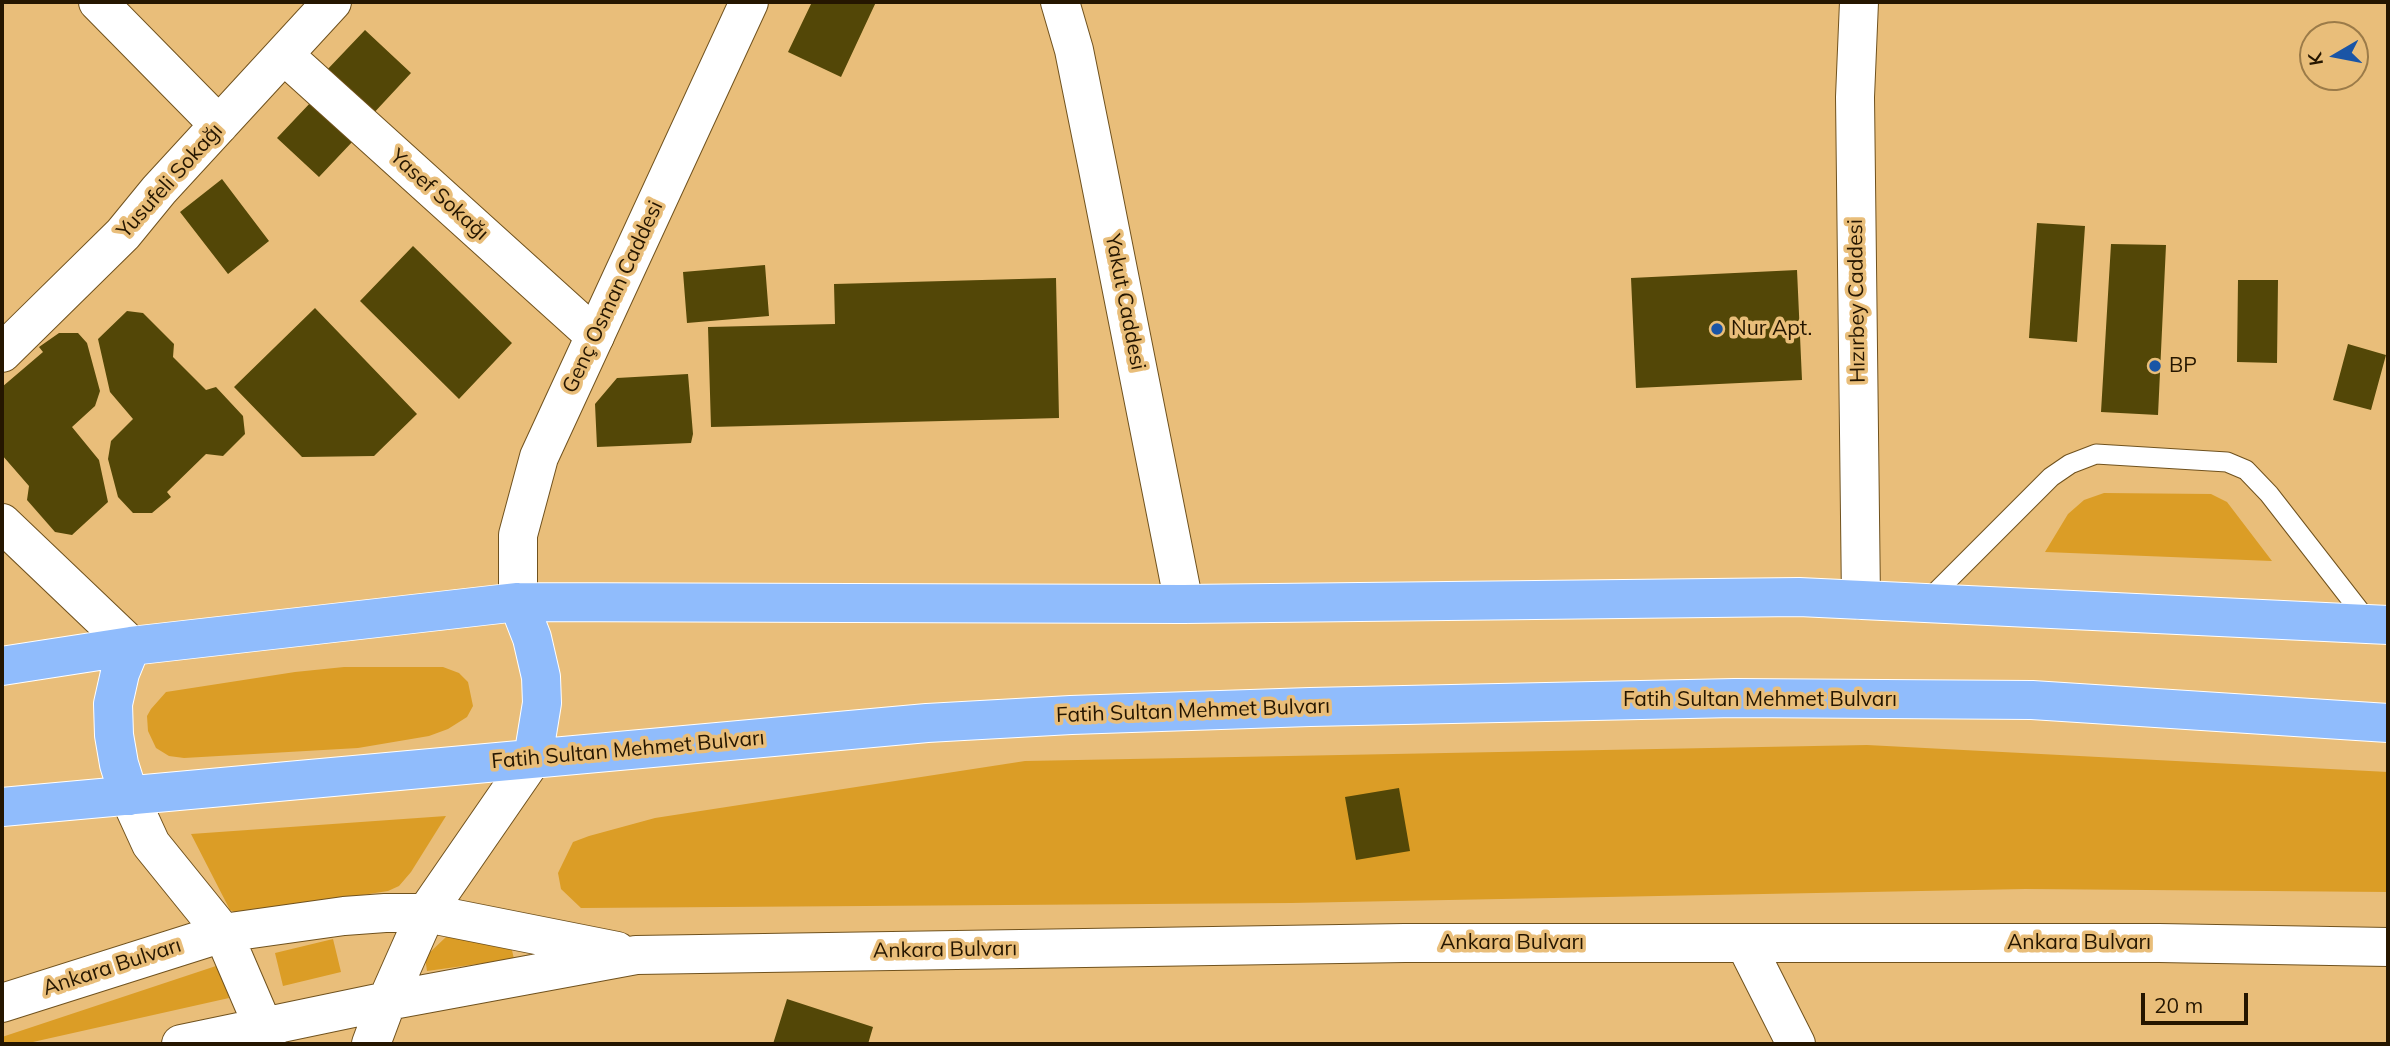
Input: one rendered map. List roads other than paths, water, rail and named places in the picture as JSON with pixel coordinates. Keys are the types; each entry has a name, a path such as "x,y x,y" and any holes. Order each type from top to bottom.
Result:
{"highway":[{"path":"2,666 131,646 518,602 1184,604 1799,597 2379,624"},
{"path":"518,602 532,638 541,677 542,702 533,758"},
{"path":"129,796 119,764 113,704 120,673 131,646"},
{"name":"Fatih Sultan Mehmet Bulvarı","path":"2,807 927,723 1071,715 1310,707 1722,699 2032,700 2388,723"}],"main road":[{"path":"98,2 219,125"},
{"name":"Yusufeli Sokağı","path":"2,353 123,234 159,190 332,2"},
{"name":"Genç Osman Caddesi","path":"518,602 518,535 538,457 749,2"},
{"name":"Yakut Caddesi","path":"1060,2 1074,50 1184,604"},
{"name":"Hızırbey Caddesi","path":"1859,2 1855,97 1861,600"},
{"name":"Yasef Sokağı","path":"284,55 594,336"},
{"path":"2,523 131,646"},
{"path":"372,1044 387,1002 426,913 533,758"},
{"path":"129,796 151,844 223,933 265,1035"},
{"name":"Ankara Bulvarı","path":"2,1003 223,933 344,916 426,913 636,955"},
{"name":"Ankara Bulvarı","path":"181,1044 265,1035 387,1002 636,955 1405,943 2159,943 2388,947"},
{"path":"1745,943 1796,1044"}],"lane":[{"path":"1926,603 2051,477 2070,464 2096,454 2227,461 2246,470 2379,624"}],"place":[{"name":"Nur Apt.","path":"1717,329"},
{"name":"BP","path":"2155,366"}]}
